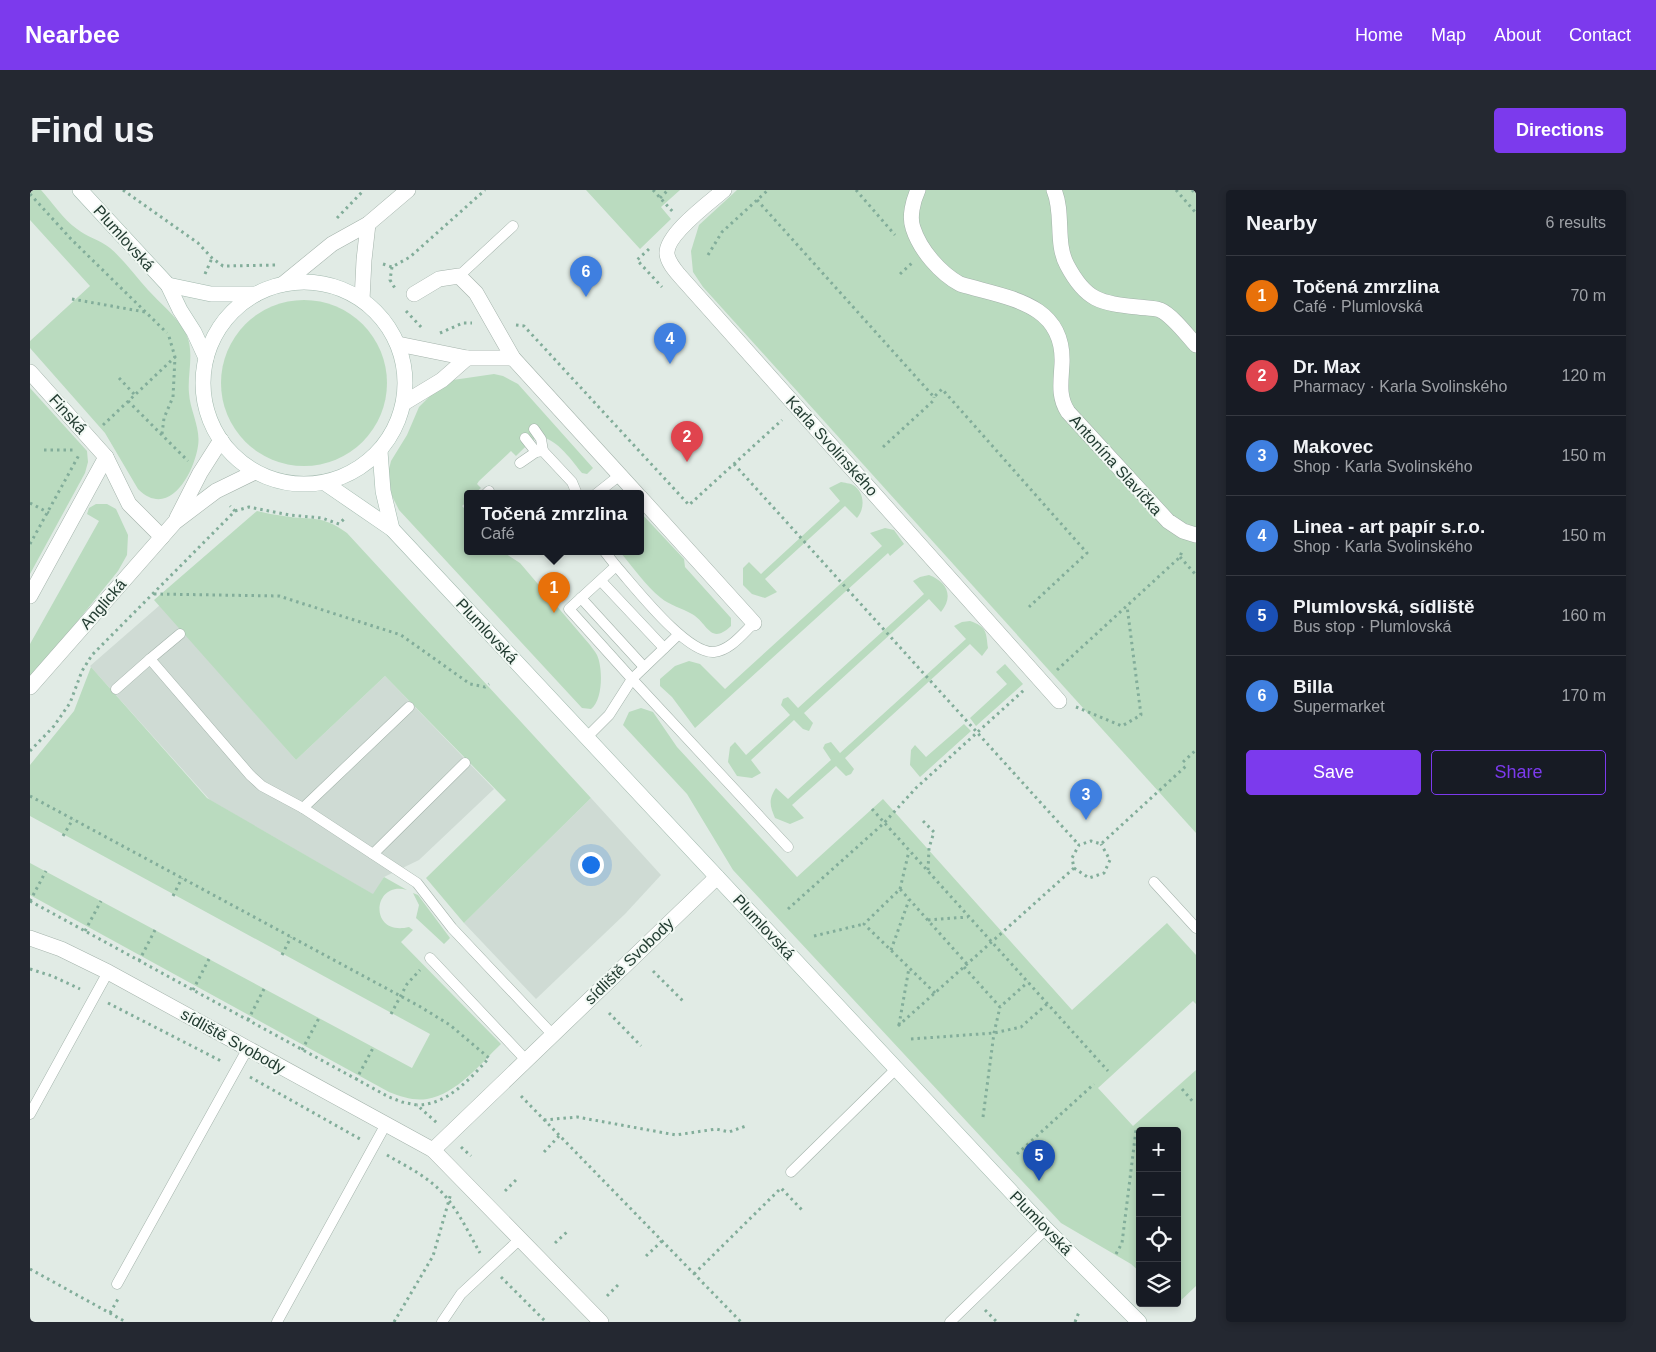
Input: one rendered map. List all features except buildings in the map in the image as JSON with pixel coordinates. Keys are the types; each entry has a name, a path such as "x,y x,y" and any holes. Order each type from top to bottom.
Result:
{"street":[{"name":"Plumlovská","path":"80,190 168,285 206,358"},
{"path":"283,284 332,244 368,224 408,190"},
{"name":"Karla Svolinského","path":"724,190 680,229 673,238 667,252 671,265 1060,701"},
{"name":"Antonína Slavíčka","path":"918,190 914,200 912,225 926,252 952,280 960,284 1025,302 1050,322 1060,341 1062,351 1060,395 1068,412 1160,513 1177,528 1193,534"},
{"path":"1054,190 1057,199 1065,262 1084,289 1104,303 1162,311 1196,345"},
{"path":"362,300 368,224"},
{"path":"414,294 439,279 459,276 476,293 513,358 633,490"},
{"path":"310,282 324,284 350,293 362,300 383,320 398,344 405,374 404,403 399,422 390,438 367,464 354,472 325,483 289,484 255,472 230,453 220,440 208,415 205,401 203,372 206,358 215,335 225,320 237,307 257,294 283,284 310,282"},
{"path":"168,285 211,294 257,294"},
{"path":"398,344 466,358 513,358"},
{"path":"404,403 442,380 466,358"},
{"name":"Finská","path":"30,372 106,457 129,504 162,537"},
{"path":"175,522 200,473 220,440"},
{"path":"380,451 383,491 392,529"},
{"path":"30,596 106,457"},
{"path":"175,522 216,491 255,472"},
{"name":"Plumlovská","path":"325,483 392,529 1046,1229 1139,1322"},
{"path":"644,501 754,622"},
{"name":"Anglická","path":"30,687 175,522"},
{"name":"sídliště Svobody","path":"433,1150 717,877"},
{"name":"sídliště Svobody","path":"30,938 61,949 108,972 433,1150 601,1322"}],"lane":[{"path":"459,276 513,226"},
{"path":"534,429 541,439 539,452"},
{"path":"525,438 572,482 575,490"},
{"path":"520,463 539,452"},
{"path":"601,490 620,475"},
{"path":"607,555 678,635 703,650 714,652 728,648 754,622"},
{"path":"616,566 569,609 788,847"},
{"path":"601,581 664,648"},
{"path":"581,598 644,667"},
{"path":"116,689 180,634"},
{"path":"586,738 609,715 632,679 678,635"},
{"path":"150,660 250,775 262,786 303,808 417,883 452,928 553,1035"},
{"path":"303,808 409,707"},
{"path":"373,854 465,764"},
{"path":"1154,882 1196,928"},
{"path":"430,958 526,1060"},
{"path":"30,1114 108,972"},
{"path":"116,1284 248,1048"},
{"path":"791,1172 896,1069"},
{"path":"277,1322 386,1124"},
{"path":"950,1322 1046,1229"},
{"path":"442,1322 461,1294 520,1239"}],"path":[{"path":"123,190 198,243 212,258 223,266 278,265"},
{"path":"334,221 364,190"},
{"path":"364,260 392,267 410,257 485,190"},
{"path":"653,190 675,214"},
{"path":"660,198 668,190"},
{"path":"708,255 722,232 768,190"},
{"path":"856,190 898,239"},
{"path":"1176,190 1196,213"},
{"path":"1192,190 1196,194"},
{"path":"30,194 65,233 168,334"},
{"path":"757,200 934,397"},
{"path":"651,246 637,260 663,289"},
{"path":"392,267 390,280 397,292"},
{"path":"72,299 146,312"},
{"path":"403,306 406,312 426,333"},
{"path":"435,335 463,323 524,326 689,505 782,421 776,414"},
{"path":"162,434 164,418 173,397 176,356"},
{"path":"119,378 135,395"},
{"path":"883,447 933,401 934,397 942,389 1088,553 1029,607"},
{"path":"128,401 200,473"},
{"path":"734,464 1079,845"},
{"path":"216,491 235,511"},
{"path":"30,503 69,524"},
{"path":"30,751 54,726 70,703 82,671 92,655 235,511 249,506 289,515 322,518 339,524 358,506"},
{"path":"788,909 884,822 916,788 977,731 1023,690 1043,682 1180,557 1193,534"},
{"path":"1180,557 1196,575"},
{"path":"154,594 279,596 401,635 470,684 485,687 489,684"},
{"path":"1060,701 1122,726 1141,715 1127,606"},
{"path":"1183,762 1196,750"},
{"path":"1101,844 1186,766"},
{"path":"30,796 400,996 450,1025 489,1058 463,1086 429,1105 417,1105 388,1097 30,901 46,871"},
{"path":"872,809 1108,1071"},
{"path":"63,836 73,819"},
{"path":"923,822 934,832 930,848 928,872"},
{"path":"1091,840 1101,844 1110,860 1104,873 1088,878 1074,868 1072,858 1079,845 1091,840"},
{"path":"814,936 864,924 900,890 909,851"},
{"path":"909,967 898,1026 1074,868"},
{"path":"173,896 182,878"},
{"path":"900,890 967,964"},
{"path":"85,931 101,900"},
{"path":"891,950 910,900"},
{"path":"928,920 969,917"},
{"path":"864,924 935,993"},
{"path":"139,961 155,930"},
{"path":"282,955 291,936"},
{"path":"391,1014 407,984 430,958"},
{"path":"193,990 209,959"},
{"path":"964,967 1000,1008"},
{"path":"30,969 52,976 95,996 236,1070 423,1176 434,1184 448,1200 483,1258 546,1322"},
{"path":"653,971 685,1003"},
{"path":"983,1117 994,1033 1000,1008 1028,982"},
{"path":"248,1020 264,989"},
{"path":"911,1039 994,1033 1021,1028 1047,1004"},
{"path":"609,1013 641,1046"},
{"path":"302,1050 319,1018"},
{"path":"356,1080 373,1048"},
{"path":"1018,1154 1094,1084"},
{"path":"1182,1089 1194,1103"},
{"path":"521,1096 740,1322"},
{"path":"417,1105 471,1156"},
{"path":"544,1120 577,1117 676,1135 716,1129 729,1132 746,1126"},
{"path":"1116,1254 1122,1243 1136,1130"},
{"path":"544,1152 559,1136"},
{"path":"394,1322 432,1256 448,1200 460,1177"},
{"path":"505,1191 517,1179"},
{"path":"694,1274 781,1188 802,1210"},
{"path":"556,1243 568,1231"},
{"path":"646,1256 662,1241"},
{"path":"30,1270 126,1322"},
{"path":"607,1296 620,1283"},
{"path":"1075,1322 1080,1312"}],"shaded area":[{"path":"160,605 296,760 385,676 494,789 419,860 384,877 374,895 210,800 90,666"},
{"path":"591,798 661,875 625,914 536,999 464,923"}],"green space":[{"path":"30,190 41,190 72,225 106,245 115,253 176,319 188,338 190,345 189,393 199,439 196,457 185,480 170,496 160,499 149,497 138,489 105,433 30,348 30,341 90,286 30,220"},
{"path":"586,190 680,190 661,207 671,219 640,249"},
{"path":"737,190 1196,190 1196,833 703,287 693,272 691,251 699,225"},
{"path":"312,300 336,306 363,324 381,351 386,367 386,399 381,415 363,442 350,452 328,463 296,466 272,460 251,447 240,436 224,407 221,375 227,351 240,330 251,319 280,303"},
{"path":"494,374 503,376 518,384 593,468 587,474 582,473 556,444 550,440 537,438 516,456 511,451 479,481 477,484 481,488 479,490 464,490 464,504 462,506 464,508 464,555 508,555 520,563 597,655 601,683 598,699 591,709 582,708 399,510 391,494 388,473 391,461 407,435 419,407 437,389 453,380"},
{"path":"30,388 87,451 88,462 85,473 30,574"},
{"path":"841,482 852,484 862,496 861,510 857,518 845,506 765,579 777,592 765,598 752,594 743,585 743,568 749,562 761,574 840,501 829,488"},
{"path":"96,504 107,504 116,509 128,535 127,555 118,571 30,680 30,644 99,521 87,514 89,508"},
{"path":"257,511 281,516 317,519 330,523 347,533 591,798 464,923 426,878 506,800 385,676 296,760 154,600"},
{"path":"644,516 684,559 685,567 731,618 731,626 718,634 710,631 692,614 668,603 644,582 622,555 644,555"},
{"path":"885,528 894,530 904,544 890,556 888,553 695,728 672,697 660,686 660,679 675,666 689,661 700,664 725,689 882,546 870,533"},
{"path":"929,575 940,581 947,590 947,600 941,612 929,599 804,713 813,723 809,731 803,729 794,720 751,760 761,773 752,778 737,776 728,762 730,747 735,742 746,755 790,715 781,705 783,699 788,697 798,708 924,594 913,581"},
{"path":"970,621 985,631 988,648 982,656 970,644 845,758 854,769 851,774 846,776 836,766 792,805 804,818 790,824 775,818 771,803 776,788 788,799 831,760 823,748 825,744 831,742 840,753 966,639 954,626"},
{"path":"1005,664 1023,684 976,726 970,718 1007,684 996,672"},
{"path":"91,667 207,798 373,894 384,877 407,890 395,889 387,893 381,900 379,909 381,917 386,924 396,928 409,927 413,930 401,942 501,1044 468,1077 448,1091 427,1099 413,1099 389,1092 30,895 30,863 412,1068 430,1034 30,816 30,765 74,711"},
{"path":"641,708 653,712 677,747 797,877 883,799 1072,1010 1167,923 1196,955 1196,1004 1193,1001 1098,1088 1133,1126 1196,1070 1196,1286 1181,1300 1181,1127 1136,1127 1136,1268 1061,1223 733,870 687,794 623,725 629,712"},
{"path":"964,724 971,731 920,777 910,765 911,750 915,745 926,757"},
{"path":"413,893 418,895 450,938 444,944 416,918 419,905"}],"place":[{"name":"Billa","path":"586,297"},
{"name":"Linea - art papír s.r.o.","path":"670,364"},
{"name":"Dr. Max","path":"687,462"},
{"name":"Točená zmrzlina","path":"554,613"},
{"name":"Makovec","path":"1086,820"},
{"name":"Plumlovská, sídliště","path":"1039,1181"}]}
